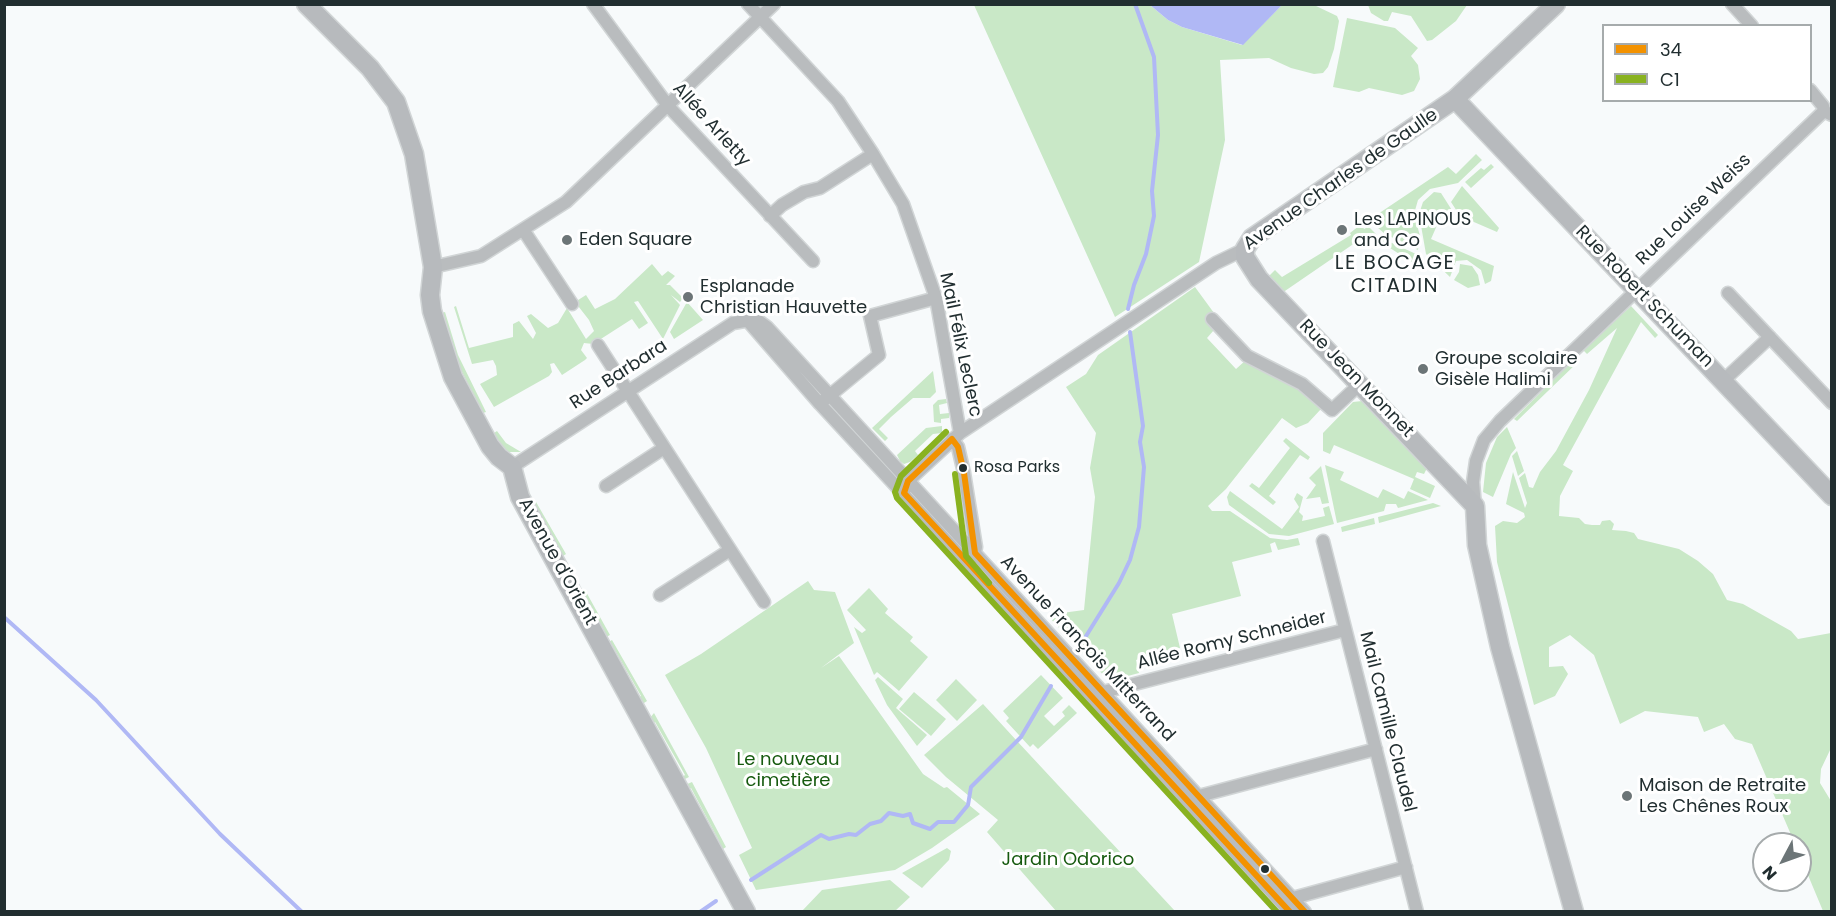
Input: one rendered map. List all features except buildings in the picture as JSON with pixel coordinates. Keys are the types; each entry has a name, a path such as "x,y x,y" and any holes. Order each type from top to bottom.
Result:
{"street":[{"path":"306,4 370,68 396,102 414,154 433,267 430,295 432,310 453,377 490,446 498,457 512,466"},
{"name":"Allée Arletty","path":"593,4 669,107 813,261"},
{"name":"Mail Félix Leclerc","path":"748,4 838,101 873,154 903,204 936,298 956,436 906,487"},
{"path":"433,267 481,256 524,231 566,202 669,107 774,4"},
{"name":"Avenue Charles de Gaulle","path":"956,436 1216,263 1245,249 1259,232 1455,99 1556,4"},
{"path":"1732,4 1750,24"},
{"path":"1812,92 1828,113"},
{"name":"Rue Robert Schuman","path":"1455,99 1830,491"},
{"name":"Rue Louise Weiss","path":"1475,506 1473,482 1476,461 1484,440 1636,290 1828,113"},
{"path":"770,216 782,205 804,192 820,188 873,154"},
{"path":"524,231 572,304"},
{"name":"Rue Jean Monnet","path":"1245,249 1245,257 1252,272 1475,506"},
{"path":"1728,293 1832,403"},
{"path":"825,399 879,355 870,316 936,298"},
{"path":"1212,319 1247,356 1302,384 1332,410 1360,384"},
{"name":"Rue Barbara","path":"512,466 733,323 748,321"},
{"name":"Avenue François Mitterrand","path":"748,321 825,399 906,487 971,567 1100,698 1289,905 1305,912"},
{"path":"1724,380 1770,337"},
{"path":"598,345 764,602"},
{"path":"956,436 964,473 975,553 971,567"},
{"path":"606,486 664,448"},
{"name":"Avenue d'Orient","path":"512,466 520,497 746,912"},
{"name":"Avenue François Mitterrand","path":"906,487 975,553 1100,698"},
{"path":"1475,506 1477,545 1500,647 1574,912"},
{"name":"Mail Camille Claudel","path":"1323,541 1417,912"},
{"path":"660,595 730,550"},
{"name":"Allée Romy Schneider","path":"1100,698 1119,688 1345,630"},
{"path":"1194,800 1376,749"},
{"path":"1289,905 1406,867"}],"green space":[{"path":"1368,4 1467,5 1456,21 1432,40 1427,41 1411,16 1392,12 1388,21 1384,21 1371,13"},
{"path":"974,5 1150,5 1168,20 1182,27 1242,45 1282,5 1314,5 1337,16 1339,21 1334,49 1328,67 1323,73 1314,74 1291,68 1269,58 1220,60 1225,140 1199,262 1115,317"},
{"path":"1347,18 1395,28 1418,48 1411,56 1418,65 1420,79 1414,91 1402,95 1369,88 1359,92 1333,87"},
{"path":"1476,154 1482,160 1458,183 1430,189 1418,200 1414,214 1420,236 1418,250 1385,234 1369,220 1448,167 1456,174"},
{"path":"1491,164 1494,167 1471,188 1465,182 1481,168 1484,170"},
{"path":"1462,186 1499,228 1497,232 1460,216 1451,202"},
{"path":"1434,192 1441,193 1455,215 1451,217 1442,214 1431,239 1494,266 1491,281 1485,284 1481,270 1467,260 1456,261 1450,277 1426,254 1419,214 1423,202"},
{"path":"1367,225 1379,237 1416,254 1415,264 1368,234 1282,293 1267,278 1275,270 1282,277 1351,235 1350,233 1359,226 1365,229"},
{"path":"652,264 662,276 668,271 675,276 666,285 670,285 683,298 680,302 671,295 680,305 663,339 638,301 634,302 648,323 639,329 632,319 593,344 584,343 581,350 587,358 585,360 562,375 554,363 550,364 552,372 549,376 494,407 480,384 497,375 496,366 493,360 472,364 454,307 456,306 469,348 513,337 513,324 519,321 533,339 536,333 527,316 531,314 548,328 558,323 567,308 586,339 594,331 589,320 575,302 586,295 595,309 615,299"},
{"path":"1460,264 1472,266 1478,275 1480,285 1468,288 1454,280 1459,272"},
{"path":"1195,287 1214,313 1206,321 1214,330 1207,338 1236,369 1246,360 1300,388 1321,409 1308,423 1296,428 1282,418 1226,489 1208,506 1212,511 1230,511 1270,538 1287,540 1298,538 1300,545 1278,550 1275,542 1270,544 1272,552 1232,562 1241,596 1172,614 1180,648 1136,660 1139,673 1109,681 1047,615 1084,610 1095,497 1090,468 1096,433 1066,387 1086,374 1098,355"},
{"path":"687,302 703,320 674,339 670,332"},
{"path":"1631,306 1658,335 1655,338 1641,322 1563,465 1573,471 1560,496 1559,516 1579,518 1585,524 1592,525 1600,525 1602,521 1610,520 1614,524 1612,530 1634,533 1638,539 1679,549 1713,574 1727,600 1743,604 1791,631 1798,639 1831,633 1831,748 1821,769 1820,783 1831,801 1831,911 1823,911 1812,885 1812,832 1790,832 1752,744 1735,739 1724,724 1704,732 1698,717 1645,711 1620,724 1594,655 1570,635 1549,647 1549,667 1563,666 1568,674 1555,696 1534,705 1497,562 1495,526 1503,521 1517,523 1525,517 1524,513 1506,504 1513,472 1525,508 1527,503 1519,478 1525,473 1529,487 1533,488 1540,472 1556,451 1589,390 1617,328 1587,354 1583,350"},
{"path":"445,312 458,355 486,412 483,413 462,372 438,314"},
{"path":"1575,358 1579,361 1517,421 1514,419"},
{"path":"933,371 936,392 930,398 913,398 891,417 879,429 888,438 885,441 872,428"},
{"path":"946,399 947,403 939,405 940,414 949,413 949,418 941,419 941,423 934,422 933,405 938,400"},
{"path":"1362,401 1427,468 1424,474 1417,472 1415,477 1435,486 1430,498 1410,489 1414,479 1334,445 1330,454 1323,451 1323,433 1353,402"},
{"path":"942,426 942,433 933,434 915,451 918,455 910,462 904,464 900,461 897,455 926,428"},
{"path":"1507,427 1516,448 1511,454 1493,497 1483,492 1486,463 1497,437"},
{"path":"497,431 506,443 521,452 506,452 491,435"},
{"path":"1286,438 1310,457 1308,460 1300,455 1269,496 1276,502 1273,505 1249,486 1252,483 1259,488 1290,448 1283,441"},
{"path":"1517,451 1524,471 1518,476 1512,456"},
{"path":"1325,465 1344,472 1340,480 1378,498 1383,489 1404,499 1408,491 1428,500 1398,508 1396,504 1386,504 1384,511 1337,523"},
{"path":"1321,466 1329,503 1322,504 1320,497 1306,499 1316,485 1309,478"},
{"path":"1230,491 1282,529 1299,507 1294,499 1297,493 1303,497 1299,512 1303,516 1302,521 1325,516 1323,508 1329,506 1334,524 1289,536 1269,534 1229,505 1227,497"},
{"path":"536,502 566,554 563,556 530,505"},
{"path":"1433,503 1441,506 1379,523 1378,517"},
{"path":"1374,518 1375,524 1342,532 1341,527"},
{"name":"Le nouveau cimetière","path":"808,581 814,590 835,592 854,643 821,668 839,656 923,774 944,788 947,787 980,814 932,848 895,870 756,890 739,855 752,848 706,748 665,675 701,654"},
{"path":"869,588 888,609 885,613 913,637 910,641 928,657 899,691 877,672 874,675 854,627 862,633 866,630 847,610"},
{"path":"585,590 610,635 604,638 602,635 605,632 584,595 580,597 579,593"},
{"path":"612,640 647,701 644,703 639,702 637,698 641,696 612,645 608,647 607,643"},
{"path":"1041,675 1063,698 1044,716 1054,726 1065,716 1062,712 1069,705 1077,713 1038,749 1033,744 1030,747 1006,721 1009,718 1003,711"},
{"path":"878,677 903,699 896,708 927,735 917,746 887,705 875,680"},
{"path":"956,679 977,700 957,721 936,700"},
{"path":"914,692 946,719 931,736 899,709"},
{"name":"Jardin Odorico","path":"983,704 1175,911 1056,911 987,832 998,820 946,777 924,755"},
{"path":"654,713 689,777 683,780 681,778 685,775 655,722 651,724 649,719"},
{"path":"692,782 726,847 723,849 718,848 716,844 719,841 691,788 687,789 685,785"},
{"path":"947,848 951,851 949,860 922,888 902,873"},
{"path":"890,880 910,897 895,911 802,911 822,890"}],"water":[{"path":"1150,5 1282,5 1243,45 1182,27 1168,20"}],"waterway":[{"path":"1128,309 1146,254 1154,216 1152,191 1158,135 1154,57 1135,4"},
{"path":"1078,649 1119,583 1130,560 1139,527 1144,467 1140,442 1143,426 1130,332"},
{"path":"4,617 96,700 220,834 302,912"},
{"path":"751,880 821,835 829,839 849,834 856,835 870,824 881,821 889,813 903,816 910,814 913,823 930,829 938,822 954,822 968,805 971,787 1021,737 1051,686"},
{"path":"700,912 716,901"}],"transit line":[{"name":"C1","path":"946,432 901,476 895,492 897,498 1277,912"},
{"name":"34","path":"1290,912 904,493 908,481 952,439 958,447 964,473 975,553 1305,912"},
{"name":"C1","path":"955,474 966,556 989,583"}],"place":[{"name":"Les LAPINOUS and Co","path":"1342,230"},
{"name":"Eden Square","path":"567,240"},
{"name":"Esplanade Christian Hauvette","path":"688,297"},
{"name":"Groupe scolaire Gisèle Halimi","path":"1423,369"},
{"name":"Rosa Parks","path":"963,468"},
{"name":"Maison de Retraite Les Chênes Roux","path":"1627,796"}],"district":[{"name":"LE BOCAGE CITADIN","path":"1395,276"}]}
